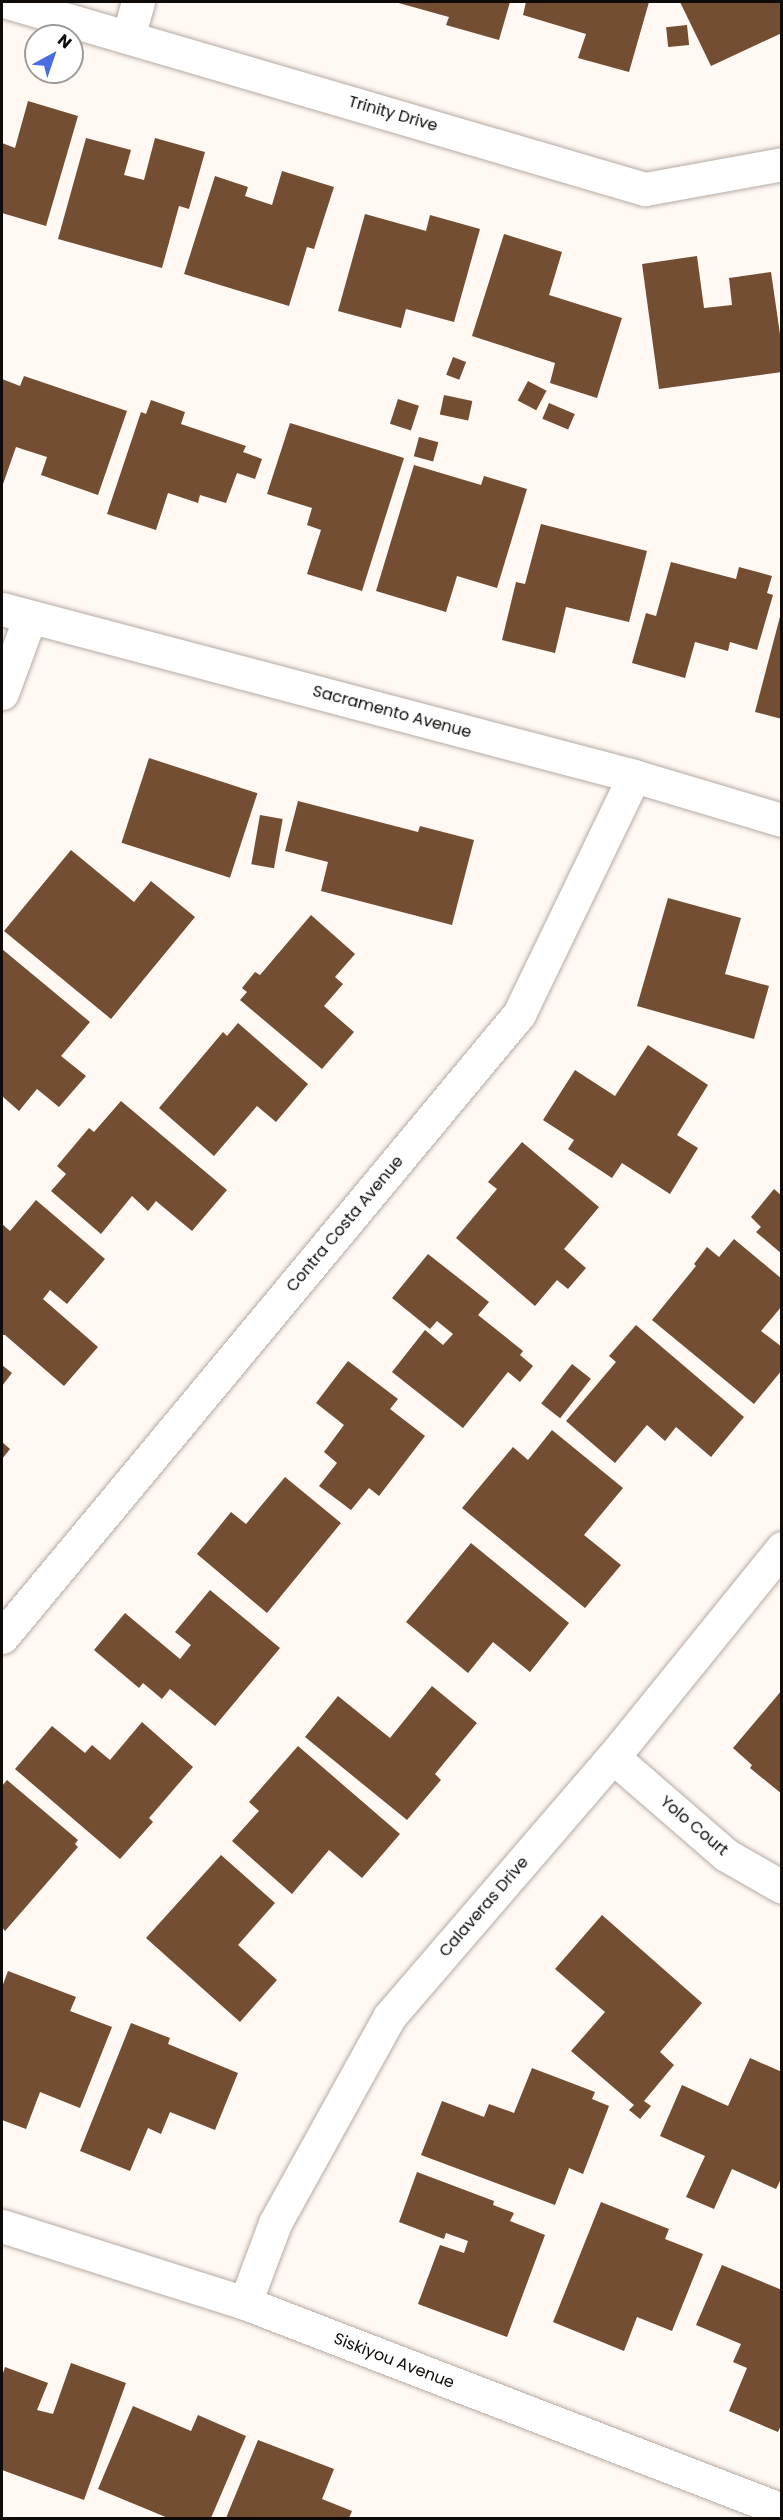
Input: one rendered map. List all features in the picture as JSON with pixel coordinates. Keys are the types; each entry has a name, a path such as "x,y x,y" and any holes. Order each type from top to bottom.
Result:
{"street":[{"name":"Trinity Drive","path":"7,2 645,189 782,164"},
{"path":"128,37 138,2"},
{"path":"2,693 16,613"},
{"name":"Sacramento Avenue","path":"16,613 634,776 782,820"},
{"name":"Contra Costa Avenue","path":"2,1637 519,1014 634,776"},
{"name":"Calaveras Drive","path":"245,2303 275,2223 389,2018 613,1757 782,1548"},
{"name":"Yolo Court","path":"613,1757 726,1855 782,1887"},
{"name":"Siskiyou Avenue","path":"2,2226 245,2303 782,2510"}],"building":[{"path":"395,2 510,2 499,40 446,25 449,17"},
{"path":"526,2 649,2 629,72 578,58 586,34 523,15"},
{"path":"680,2 782,2 782,33 711,66"},
{"path":"687,25 689,45 668,47 666,27"},
{"path":"28,101 78,116 46,226 2,213 2,143 15,148"},
{"path":"86,138 131,150 124,175 144,180 155,138 205,152 189,209 179,206 162,268 58,239"},
{"path":"282,171 334,187 314,249 307,247 289,306 184,274 215,176 248,187 245,196 272,205"},
{"path":"365,214 426,231 430,215 480,229 454,322 406,309 401,328 338,311"},
{"path":"504,234 562,252 549,295 622,318 597,398 550,383 555,363 472,336"},
{"path":"697,256 704,308 732,305 729,278 771,272 782,348 782,372 659,389 642,264"},
{"path":"453,357 466,362 459,380 446,375"},
{"path":"24,376 127,411 98,495 41,475 47,457 16,447 2,487 2,379 20,386"},
{"path":"528,381 547,391 536,410 518,400"},
{"path":"444,395 472,401 468,421 440,415"},
{"path":"398,399 419,406 411,431 390,424"},
{"path":"151,400 185,412 181,424 246,446 243,452 262,459 255,479 237,473 226,503 200,495 198,503 168,493 156,530 107,514 141,412 146,414"},
{"path":"549,403 575,414 568,430 542,419"},
{"path":"290,423 404,458 362,591 307,574 321,530 307,525 312,508 267,494"},
{"path":"419,437 438,442 433,461 414,456"},
{"path":"414,465 481,485 484,476 527,489 497,588 457,576 446,612 376,591"},
{"path":"541,524 647,551 629,622 566,607 555,653 502,640 516,582 525,584"},
{"path":"671,562 736,579 739,567 772,576 767,593 773,595 757,650 730,642 728,651 695,642 685,678 632,663 646,613 656,616"},
{"path":"782,613 782,719 755,712"},
{"path":"149,758 257,793 230,878 121,843"},
{"path":"298,801 418,832 420,826 474,840 452,925 321,891 328,862 285,851"},
{"path":"260,815 283,819 274,868 251,864"},
{"path":"71,850 134,902 151,881 195,917 111,1019 4,931"},
{"path":"668,898 741,918 725,974 769,986 754,1039 637,1006"},
{"path":"311,915 355,954 335,977 343,984 324,1006 354,1032 322,1069 240,1000 247,992 242,988 255,972 260,975"},
{"path":"2,949 90,1022 61,1056 86,1076 59,1107 37,1089 19,1111 2,1096"},
{"path":"238,1023 308,1084 276,1122 257,1106 214,1156 159,1108 223,1032 227,1036"},
{"path":"648,1045 708,1085 677,1135 698,1148 670,1194 622,1163 612,1178 568,1149 574,1140 543,1120 575,1070 615,1096"},
{"path":"121,1101 227,1190 192,1231 156,1201 148,1211 132,1196 101,1234 51,1191 66,1174 57,1166 89,1128 94,1132"},
{"path":"522,1142 599,1207 564,1249 586,1268 568,1289 557,1280 535,1306 456,1238 497,1189 488,1182"},
{"path":"774,1189 782,1196 782,1254 756,1232 761,1227 751,1217"},
{"path":"36,1200 105,1259 67,1304 50,1290 43,1299 98,1347 64,1386 5,1335 2,1335 2,1224 10,1231"},
{"path":"734,1239 782,1279 782,1306 761,1331 782,1347 782,1370 754,1404 652,1320 696,1266 694,1264 707,1247 719,1257"},
{"path":"428,1254 489,1302 478,1315 523,1351 520,1355 533,1366 520,1382 508,1372 463,1428 392,1372 425,1330 443,1345 453,1334 437,1321 430,1329 392,1298"},
{"path":"636,1325 744,1417 711,1457 676,1427 665,1441 647,1425 615,1463 566,1421 616,1362 609,1356"},
{"path":"348,1361 398,1399 390,1409 425,1436 379,1496 369,1488 351,1510 319,1486 337,1463 324,1452 344,1425 316,1403"},
{"path":"572,1364 591,1379 560,1418 541,1403"},
{"path":"2,1365 12,1373 2,1386"},
{"path":"552,1430 623,1488 584,1535 621,1565 585,1608 462,1508 513,1447 528,1460"},
{"path":"2,1442 10,1449 2,1459"},
{"path":"285,1477 341,1523 267,1613 197,1554 231,1512 246,1524"},
{"path":"471,1543 569,1623 530,1672 493,1642 468,1673 406,1622"},
{"path":"210,1590 280,1648 215,1726 170,1689 162,1699 143,1683 139,1688 94,1650 125,1613 180,1659 191,1645 175,1632"},
{"path":"432,1686 477,1723 435,1774 441,1780 407,1820 305,1737 338,1696 390,1738"},
{"path":"782,1690 782,1794 750,1768 752,1765 733,1748"},
{"path":"142,1722 193,1767 149,1818 153,1822 120,1859 15,1769 52,1726 85,1753 92,1745 110,1760"},
{"path":"298,1746 400,1834 362,1878 329,1850 292,1894 232,1841 259,1811 249,1802"},
{"path":"7,1780 78,1840 75,1844 78,1847 5,1931 2,1927 2,1786"},
{"path":"221,1855 275,1903 238,1945 277,1980 240,2022 146,1938"},
{"path":"602,1915 702,2003 660,2052 674,2065 644,2101 651,2106 640,2119 629,2110 634,2105 571,2051 605,2012 555,1969"},
{"path":"8,1971 76,1997 70,2011 112,2027 80,2108 40,2092 26,2129 2,2120 2,1987"},
{"path":"131,2023 170,2038 168,2044 238,2073 215,2130 170,2112 161,2134 148,2128 130,2171 80,2151"},
{"path":"750,2058 782,2072 782,2177 776,2189 732,2169 714,2209 686,2197 705,2156 660,2136 682,2085 728,2106"},
{"path":"532,2068 595,2092 592,2099 609,2106 583,2174 569,2168 555,2205 421,2155 442,2101 484,2117 489,2104 514,2113"},
{"path":"417,2172 494,2201 493,2205 514,2213 510,2221 545,2235 507,2337 418,2304 440,2245 464,2253 468,2241 446,2233 444,2239 399,2222"},
{"path":"601,2202 669,2229 665,2239 703,2254 672,2331 637,2317 624,2351 553,2322"},
{"path":"722,2265 782,2290 782,2423 778,2432 729,2411 747,2368 733,2362 741,2344 696,2325"},
{"path":"71,2363 126,2383 84,2500 2,2470 2,2376 5,2367 48,2383 37,2410 53,2414"},
{"path":"133,2406 191,2431 198,2415 246,2436 211,2518 168,2518 98,2489"},
{"path":"258,2440 334,2469 322,2499 352,2511 349,2518 226,2518"}]}
